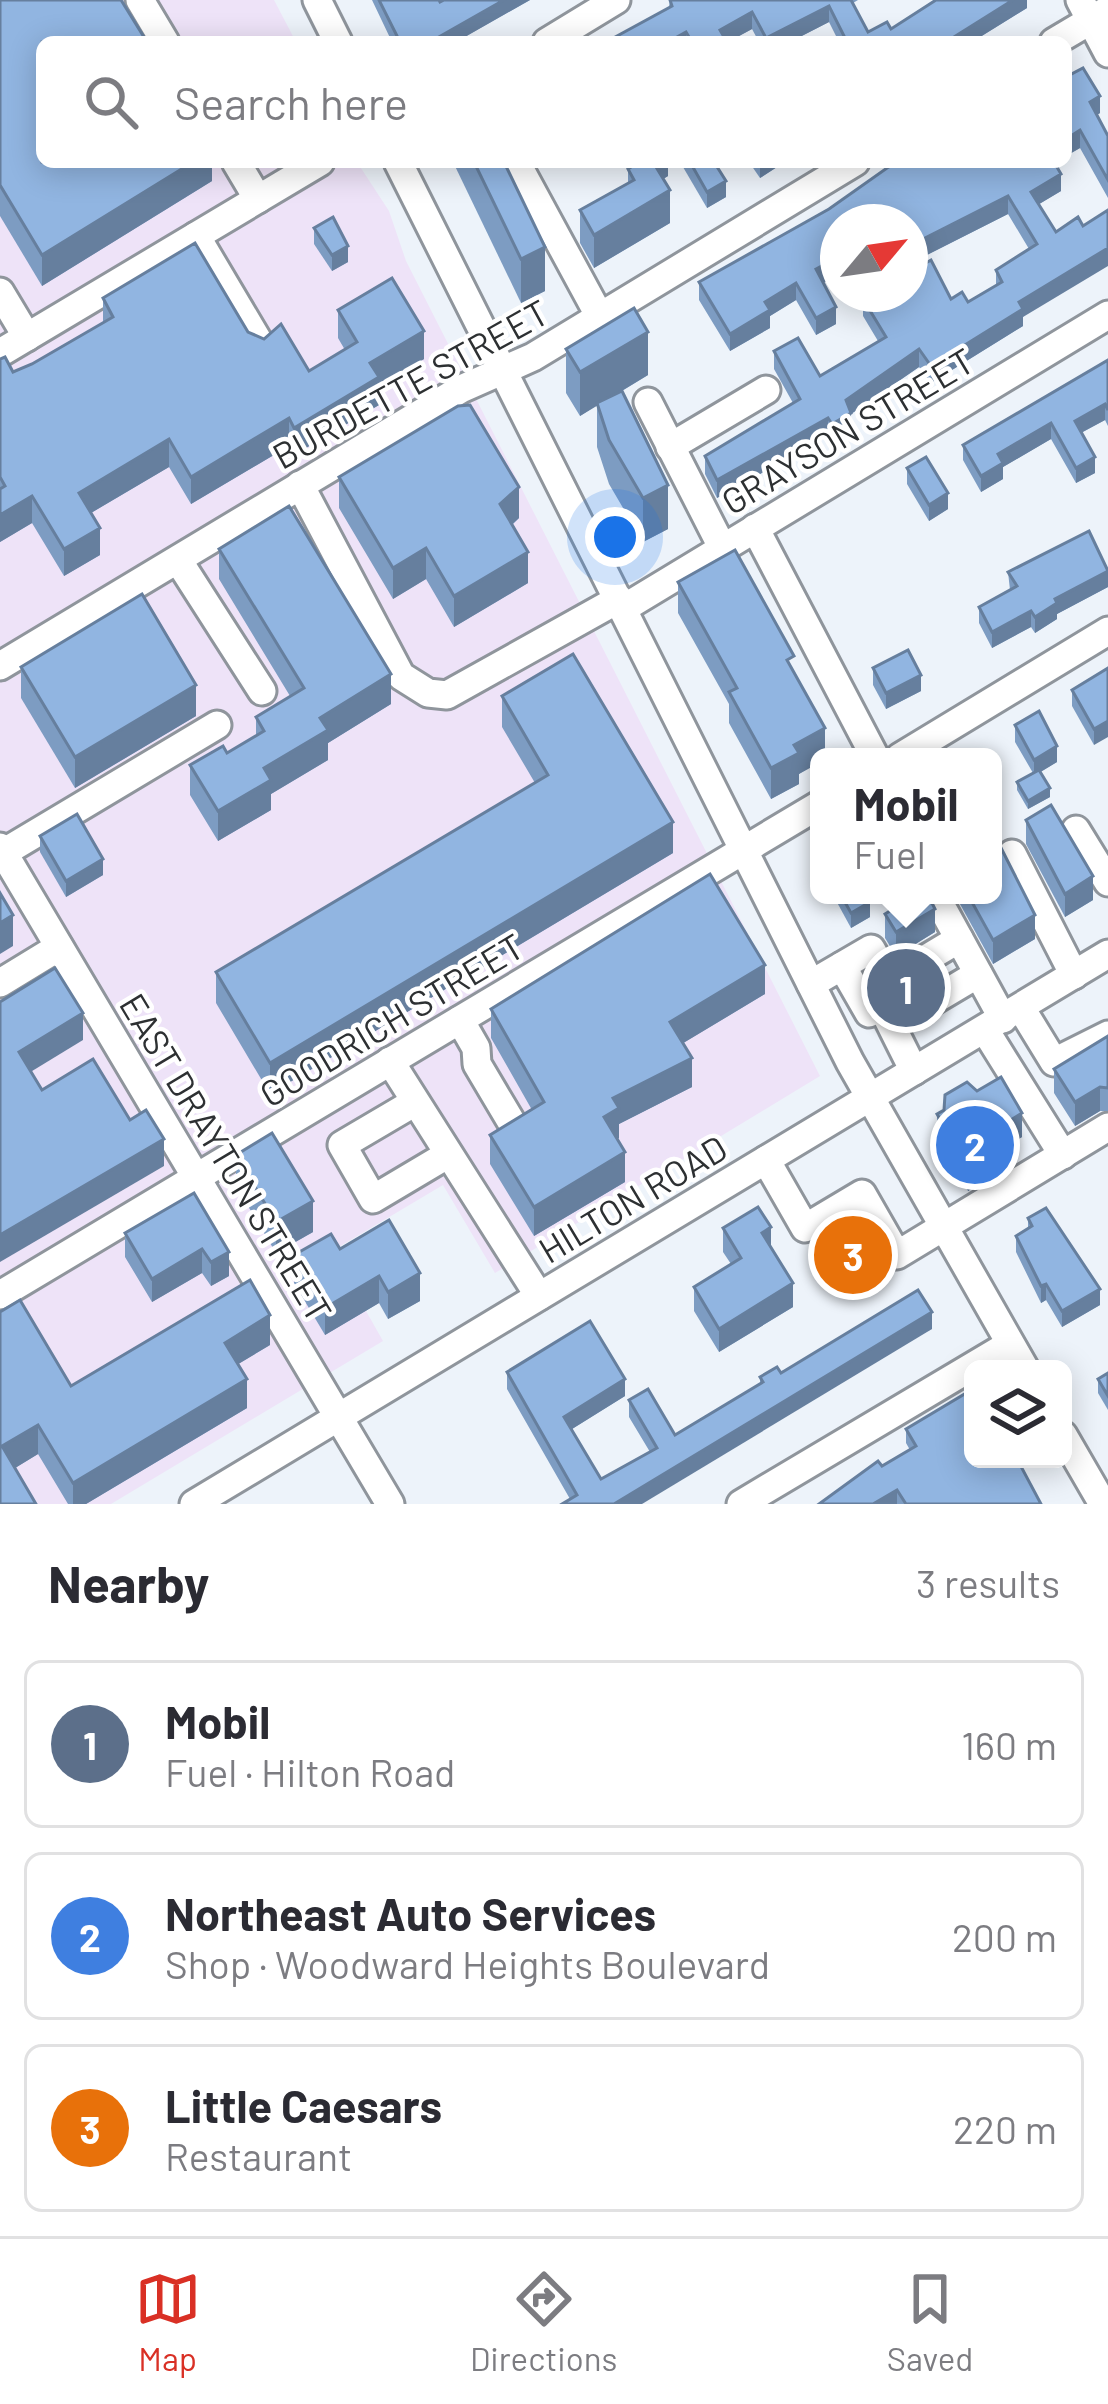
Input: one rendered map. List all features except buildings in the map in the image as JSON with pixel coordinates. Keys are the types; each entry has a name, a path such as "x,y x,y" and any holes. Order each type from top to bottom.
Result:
{"street":[{"path":"140,0 161,36"},
{"path":"317,0 335,36"},
{"path":"557,36 616,0"},
{"path":"1061,36 1093,10 1108,53"},
{"path":"240,168 258,199"},
{"path":"0,352 310,168"},
{"path":"401,168 869,1097 1020,1360"},
{"path":"518,168 600,316"},
{"name":"BURDETTE STREET","path":"0,666 300,485 600,316 845,168"},
{"path":"196,236 263,349"},
{"path":"0,292 27,337"},
{"name":"GRAYSON STREET","path":"300,485 401,676 428,693 447,694 722,548 1108,315"},
{"path":"670,447 766,390"},
{"path":"648,402 722,548"},
{"path":"754,528 869,748"},
{"path":"178,560 262,691"},
{"path":"915,748 1108,631"},
{"path":"2,850 217,725"},
{"name":"GOODRICH STREET","path":"0,1295 810,810"},
{"path":"1076,830 1108,882"},
{"name":"EAST DRAYTON STREET","path":"2,850 198,1177 247,1286 339,1416 389,1504"},
{"path":"1012,854 1074,975"},
{"path":"940,904 1003,1019 1063,1155"},
{"path":"889,994 959,939"},
{"path":"0,982 59,947"},
{"path":"811,985 871,950 914,1071"},
{"name":"HILTON ROAD","path":"194,1504 1108,953"},
{"path":"889,994 909,1015 978,974"},
{"path":"460,1019 476,1048 476,1064 512,1123"},
{"path":"1003,1019 1054,1062 1108,1035"},
{"path":"390,1061 539,1296"},
{"path":"415,1102 342,1145 373,1199 448,1155"},
{"path":"766,1160 805,1228 862,1194 897,1255 1108,1127"},
{"path":"742,1504 1010,1344"},
{"path":"1072,1451 1103,1504"}],"shaded area":[{"path":"0,0 274,0 293,36 36,36 36,168 361,168 389,211 406,261 820,1076 495,1273 443,1185 332,1251 383,1341 111,1504 0,1504"}],"place":[{"name":"Mobil","path":"906,988"},
{"name":"Northeast Auto Services","path":"975,1145"},
{"name":"Little Caesars","path":"853,1255"}]}
